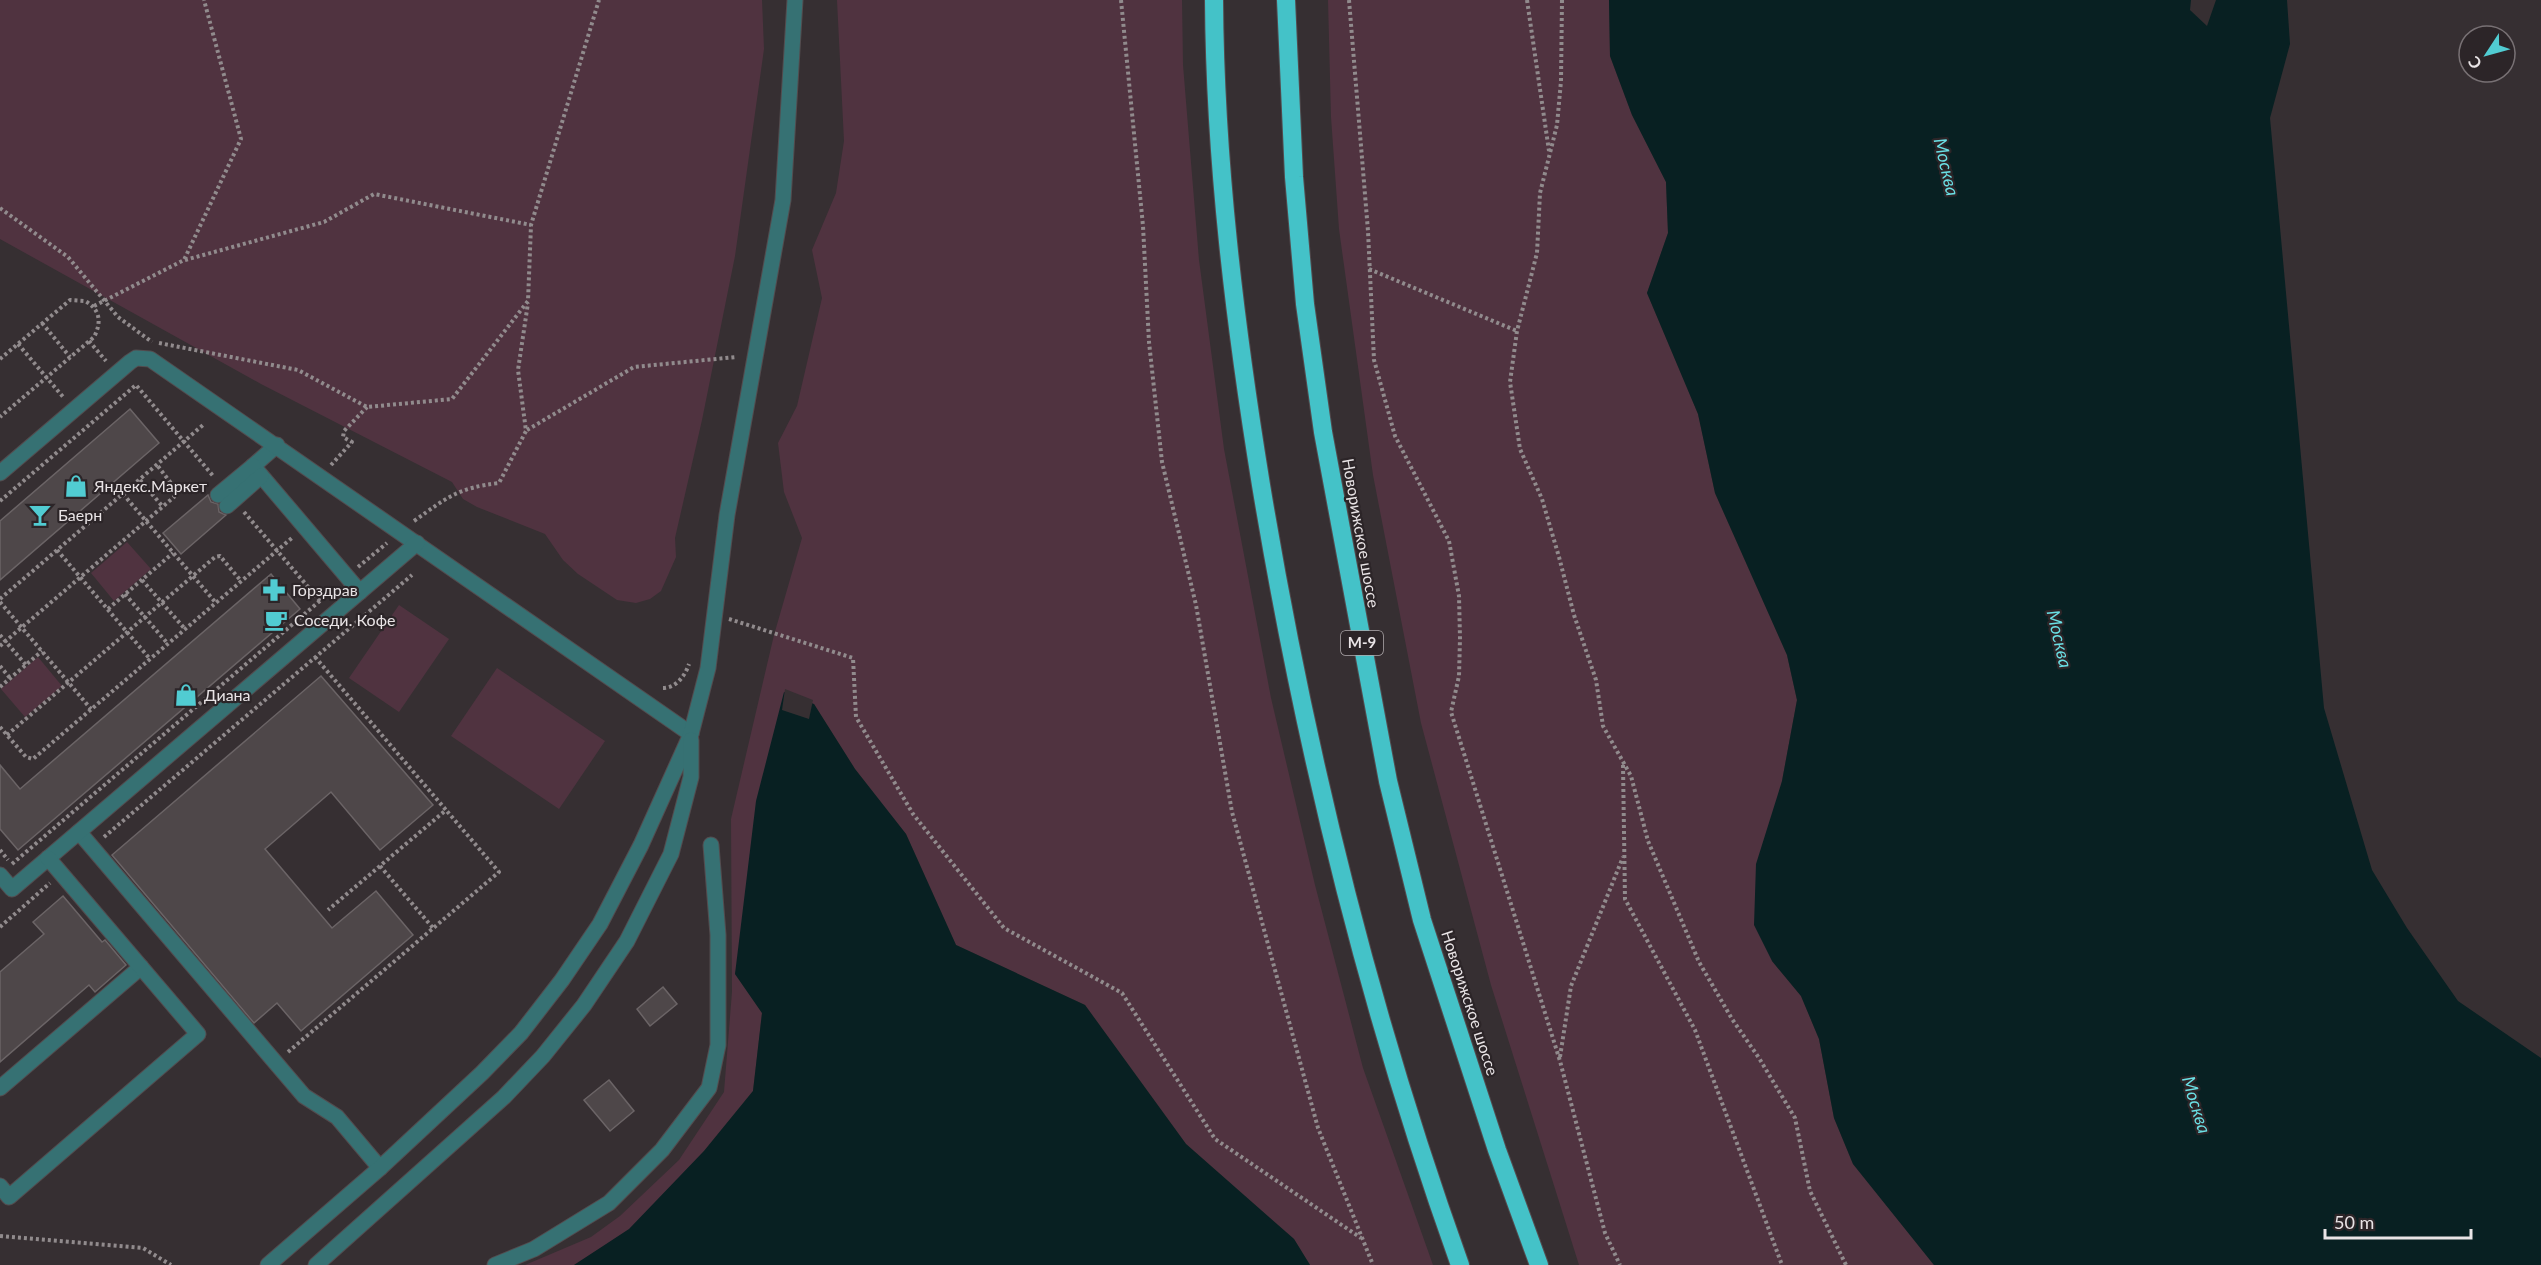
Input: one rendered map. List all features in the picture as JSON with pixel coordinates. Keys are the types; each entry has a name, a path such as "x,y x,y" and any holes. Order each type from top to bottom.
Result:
{"highway":[{"path":"1214,0 1224,206 1249,407 1278,587 1329,820 1370,982 1427,1172 1460,1265"},
{"name":"Новорижское шоссе","path":"1286,0 1294,177 1305,304 1327,455 1388,780 1422,920 1497,1150 1539,1265"}],"street":[{"path":"268,1265 380,1167 506,1049 562,980 605,914 641,845 691,734 708,668 729,504 783,200 795,0"},
{"path":"0,473 130,362 136,358 150,359 691,734"},
{"path":"223,500 257,471 277,446"},
{"path":"257,471 360,592"},
{"path":"3,872 12,889 417,543"},
{"path":"316,1265 504,1097 543,1056 584,1005 627,941 671,854 691,777 691,734"},
{"path":"79,832 304,1096 337,1117 380,1167"},
{"path":"495,1265 534,1249 609,1203 662,1150 709,1088 718,1045 718,935 711,845"},
{"path":"0,1186 9,1197 198,1034 48,858"},
{"path":"0,1088 141,967"}],"path":[{"path":"184,260 241,139 204,0"},
{"path":"526,431 518,370 528,301 531,225 599,0"},
{"path":"1121,0 1143,226 1149,342 1162,462 1196,605 1232,813 1318,1128 1372,1265"},
{"path":"1349,0 1374,360 1395,435 1449,541 1459,596 1460,638 1459,676 1451,712 1560,1061 1605,1233 1620,1265"},
{"path":"1527,0 1550,155"},
{"path":"1562,0 1562,81 1557,125 1540,193 1538,253 1517,331 1510,382 1520,449 1542,499 1557,547 1574,615 1596,680 1603,726 1631,776 1648,841 1699,962 1795,1118 1810,1191 1846,1265"},
{"path":"94,306 184,260 324,222 374,194 531,225"},
{"path":"0,208 68,257 118,317 150,342 298,370 367,407 452,399 528,301"},
{"path":"1369,269 1517,331"},
{"path":"0,359 70,300 80,299 94,306 99,318 98,330 94,337 0,417"},
{"path":"42,323 70,357"},
{"path":"18,344 87,426"},
{"path":"3,872 400,532 448,496 469,487 499,483 526,431 634,367 736,357"},
{"path":"1,499 136,385"},
{"path":"321,477 352,442 343,437 344,431 367,407"},
{"path":"91,709 0,601 203,425"},
{"path":"0,646 174,497 177,491 157,465"},
{"path":"140,480 163,507"},
{"path":"123,494 216,603"},
{"path":"0,727 26,757 33,759 304,527"},
{"path":"57,550 150,659"},
{"path":"108,609 173,553"},
{"path":"7,735 218,556 241,581"},
{"path":"92,848 412,575"},
{"path":"142,580 185,629"},
{"path":"125,594 168,644"},
{"path":"715,615 853,658 856,717 913,814 1004,927 1122,993 1215,1139 1361,1238"},
{"path":"0,635 26,665"},
{"path":"0,687 42,651"},
{"path":"276,1063 499,872 315,657"},
{"path":"663,688 675,685 687,671 688,664"},
{"path":"0,666 10,678"},
{"path":"1623,762 1625,898 1695,1030 1782,1265"},
{"path":"328,910 446,810"},
{"path":"1560,1061 1571,986 1624,854"},
{"path":"380,866 433,928"},
{"path":"0,927 62,874"},
{"path":"0,1236 143,1248 171,1265"}],"shaded area":[{"path":"0,0 762,0 764,49 735,256 702,420 675,538 676,557 661,591 650,599 636,603 617,600 578,574 563,560 545,534 477,507 463,499 452,482 261,384 0,239"},
{"path":"837,0 1182,0 1183,65 1199,260 1224,449 1271,698 1315,885 1363,1068 1433,1265 1310,1265 1294,1239 1186,1144 1085,1005 956,945 906,834 855,769 814,704 735,974 762,1013 753,1091 704,1151 629,1230 574,1265 525,1265 591,1237 620,1216 679,1160 724,1092 732,992 731,819 774,635 802,538 784,492 778,443 797,406 822,298 812,250 836,193 844,141"},
{"path":"1328,0 1609,0 1610,56 1632,115 1666,182 1668,233 1647,293 1698,414 1715,493 1787,655 1797,700 1782,781 1772,961 1801,996 1819,1039 1834,1118 1853,1164 1934,1265 1579,1265 1491,985 1421,723 1373,475 1339,229 1331,117"},
{"path":"127,542 151,569 114,601 91,573"},
{"path":"399,605 449,639 399,712 349,678"},
{"path":"38,657 62,686 25,717 1,689"},
{"path":"497,668 605,741 559,809 451,736"}],"water":[{"name":"Москва","path":"1609,0 2191,0 2190,10 2207,26 2216,0 2287,0 2290,44 2270,118 2324,708 2372,870 2407,928 2458,1001 2541,1058 2541,1265 1934,1265 1853,1164 1834,1118 1819,1039 1801,996 1772,961 1754,925 1756,864 1782,781 1797,700 1787,655 1715,493 1698,414 1647,293 1668,233 1666,182 1632,115 1610,56"},
{"path":"784,692 814,704 855,769 906,834 956,945 1085,1005 1186,1144 1294,1239 1310,1265 574,1265 629,1229 704,1151 753,1091 762,1013 735,974 756,801"}],"pier":[{"path":"785,689 813,700 809,719 782,710"}],"building":[{"path":"130,409 159,443 0,580 0,521"},
{"path":"208,495 211,502 218,504 219,512 226,515 181,554 163,533"},
{"path":"271,574 300,609 18,850 0,829 0,765 20,789"},
{"path":"321,676 433,805 380,850 331,792 265,849 332,928 376,891 413,935 301,1031 277,1003 254,1023 112,855"},
{"path":"63,896 102,942 105,940 126,965 95,992 89,985 0,1062 0,972 44,934 33,922"},
{"path":"663,987 677,1004 650,1026 637,1009"},
{"path":"609,1080 634,1111 610,1131 584,1100"}],"place":[{"name":"Яндекс.Маркет","path":"76,486"},
{"name":"Баерн","path":"40,515"},
{"name":"Горздрав","path":"274,590"},
{"name":"Соседи. Кофе","path":"276,620"},
{"name":"Диана","path":"186,695"}]}
